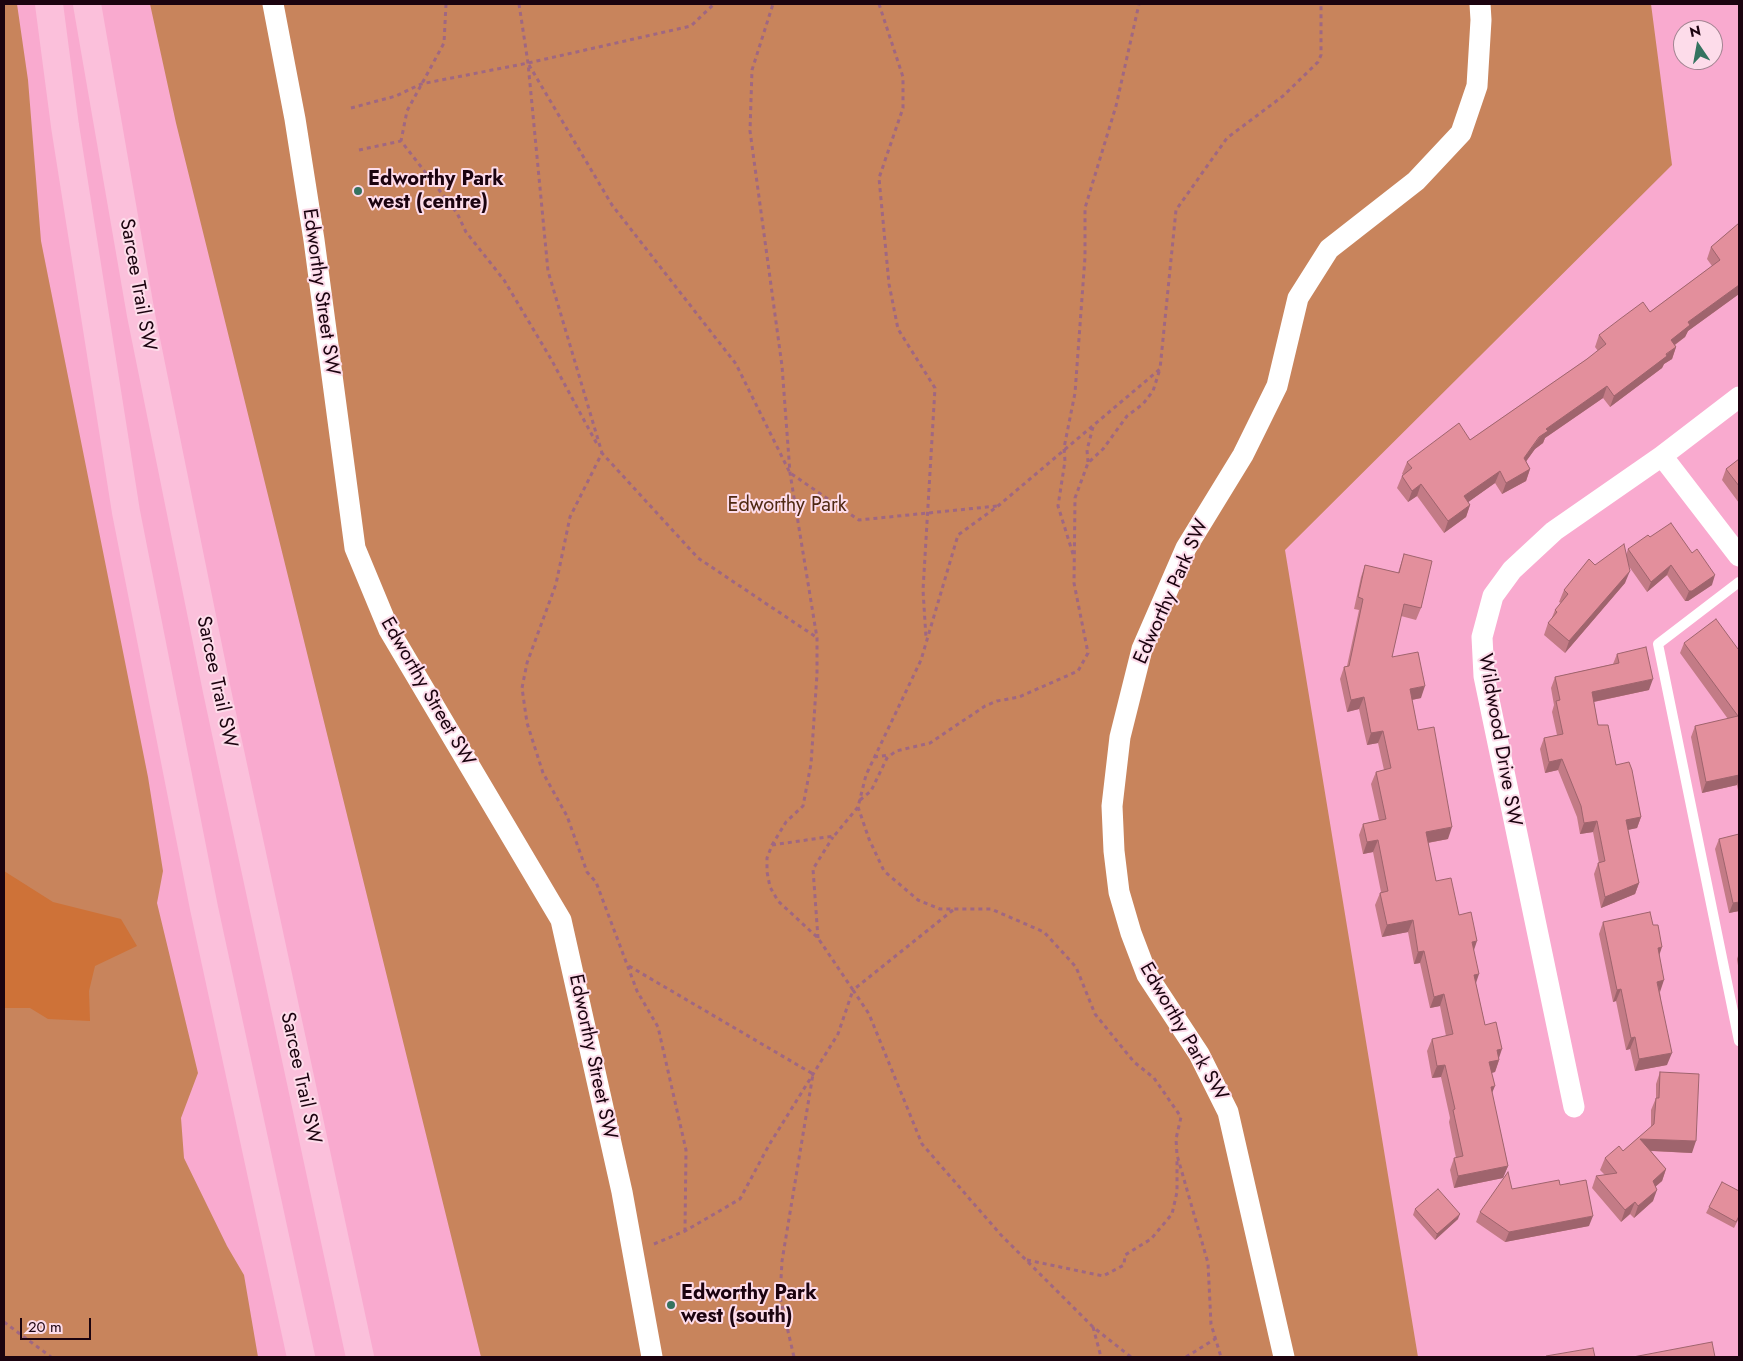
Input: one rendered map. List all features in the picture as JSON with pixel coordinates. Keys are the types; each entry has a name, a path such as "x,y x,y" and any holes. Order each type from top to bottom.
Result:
{"highway":[{"path":"49,4 65,126 126,512 200,889 301,1357"},
{"name":"Sarcee Trail SW","path":"87,4 142,315 209,652 360,1357"},
{"path":"351,1313 370,1357"},
{"path":"286,1357 292,1316"}],"street":[{"name":"Edworthy Street SW","path":"273,4 296,119 313,231 355,548 389,630 562,920 633,1253 652,1357"},
{"name":"Edworthy Park SW","path":"1284,1357 1228,1112 1199,1054 1147,974 1131,933 1119,892 1114,851 1112,806 1120,737 1142,649 1186,548 1242,455 1277,386 1298,298 1329,248 1416,181 1460,132 1477,86 1481,20 1480,4"},
{"name":"Wildwood Drive SW","path":"1574,1107 1484,676 1482,637 1493,596 1512,570 1554,531 1662,456 1739,397"},
{"path":"1662,456 1739,556"}],"lane":[{"path":"1739,582 1658,644 1739,1041"}],"path":[{"path":"446,4 444,43 407,111 401,141 457,213 466,232 504,280 551,359 602,453 698,558 817,638"},
{"path":"519,4 528,63 548,271 602,453 570,516 556,584 527,663 522,688 527,724 543,773 567,816 587,872 596,882 637,991 658,1027 686,1150 685,1231"},
{"path":"351,108 396,96 421,84 528,63 691,26 714,4"},
{"path":"773,4 752,70 750,131 781,357 790,473 817,638 816,706 811,764 803,806 786,822 772,845 767,858 770,887 778,901 818,938 869,1014 922,1144 1001,1235 1093,1327 1132,1357"},
{"path":"879,4 903,77 903,108 879,178 889,284 898,329 935,388 926,514 923,590 926,641"},
{"path":"1074,556 1058,506 1065,461 1064,448 1075,393 1085,257 1085,208 1116,106 1139,4"},
{"path":"1088,463 1103,449 1128,416 1143,404 1153,391 1160,369 1176,210 1227,138 1283,96 1318,62 1321,55 1321,4"},
{"path":"528,63 612,206 736,364 790,473 859,520 998,506"},
{"path":"359,150 401,141"},
{"path":"1026,1260 1103,1276 1124,1265 1125,1255 1151,1239 1172,1214 1177,1192 1176,1139 1181,1117 1154,1078 1134,1062 1094,1014 1076,967 1044,932 991,909 940,909 918,900 884,871 869,840 858,807 866,776 874,757 921,660 958,535 998,506 1064,448 1160,369"},
{"path":"859,801 871,791 882,764 896,751 930,743 985,706 997,701 1019,697 1078,671 1088,653 1074,583 1076,498 1088,463 1087,450 1093,426"},
{"path":"874,757 890,755"},
{"path":"818,938 813,869 834,836 858,807"},
{"path":"772,845 834,836"},
{"path":"633,1253 685,1231 740,1199 769,1144 838,1034 853,990 954,909"},
{"path":"628,966 813,1074"},
{"path":"794,1357 780,1297 782,1261 813,1074"},
{"path":"1177,1155 1208,1262 1211,1324 1221,1357"},
{"path":"4,1322 51,1357"},
{"path":"1093,1327 1101,1357"},
{"path":"1186,1357 1216,1339"}],"green space":[{"path":"4,4 17,4 28,80 41,241 148,777 163,871 157,903 198,1073 181,1118 184,1158 227,1246 244,1275 258,1357 4,1357"},
{"name":"Edworthy Park","path":"150,4 1651,4 1672,165 1285,550 1418,1357 481,1357 176,123"}],"shaded area":[{"path":"4,871 53,902 121,919 137,946 95,966 89,991 90,1021 48,1019 30,1008 4,1008"}],"building":[{"path":"1739,223 1739,285 1688,322 1690,325 1671,340 1676,347 1666,354 1667,356 1614,396 1607,386 1546,429 1548,431 1539,437 1524,458 1530,469 1506,483 1500,471 1464,496 1470,505 1448,521 1421,484 1412,491 1402,476 1412,468 1407,462 1459,423 1470,440 1587,359 1606,344 1599,335 1620,319 1643,302 1650,312 1720,260 1711,247"},
{"path":"1739,459 1739,486 1726,469"},
{"path":"1671,523 1692,553 1697,549 1715,575 1692,591 1689,591 1671,565 1651,582 1628,549 1648,535 1650,537"},
{"path":"1624,544 1630,571 1569,641 1548,623 1557,612 1555,610 1568,594 1564,590 1589,559 1595,565"},
{"path":"1404,554 1432,561 1421,608 1404,604 1392,657 1418,652 1425,686 1410,689 1418,730 1434,727 1452,827 1426,832 1436,881 1451,878 1459,915 1471,912 1477,941 1472,942 1479,974 1474,975 1485,1025 1496,1022 1502,1049 1497,1050 1499,1060 1489,1062 1495,1086 1491,1087 1508,1166 1458,1176 1454,1158 1463,1156 1453,1110 1455,1109 1445,1065 1437,1066 1432,1039 1453,1034 1444,994 1434,997 1424,951 1418,952 1413,920 1387,925 1380,893 1388,891 1378,840 1367,842 1363,824 1386,819 1376,772 1391,768 1383,731 1371,733 1364,697 1351,700 1344,667 1349,666 1363,599 1358,597 1365,565 1399,573"},
{"path":"1716,619 1739,648 1739,775 1706,782 1695,726 1738,716 1684,643"},
{"path":"1646,647 1653,679 1592,692 1598,725 1608,725 1616,765 1629,762 1641,817 1626,820 1639,883 1605,897 1598,863 1605,861 1597,821 1584,823 1581,806 1562,759 1549,762 1544,738 1563,734 1556,701 1560,700 1555,677 1619,663 1617,654"},
{"path":"1739,834 1739,902 1733,903 1719,839"},
{"path":"1650,912 1653,925 1658,925 1662,947 1658,948 1664,980 1657,982 1672,1053 1639,1059 1635,1037 1631,1038 1621,989 1617,990 1603,922"},
{"path":"1660,1072 1699,1074 1696,1141 1640,1139 1666,1169 1653,1181 1657,1190 1638,1206 1635,1202 1625,1210 1596,1176 1617,1173 1605,1158 1619,1146 1623,1151 1654,1124 1656,1098 1659,1098"},
{"path":"1508,1172 1512,1189 1559,1180 1560,1185 1586,1180 1593,1216 1509,1232 1480,1212"},
{"path":"1722,1182 1739,1191 1739,1216 1736,1222 1709,1207"},
{"path":"1438,1189 1460,1214 1437,1234 1415,1209"},
{"path":"1712,1342 1715,1357 1633,1357"},
{"path":"1593,1348 1595,1357 1546,1357 1546,1356"}],"place":[{"name":"Edworthy Park west (centre)","path":"358,191"},
{"name":"Edworthy Park west (south)","path":"671,1305"}]}
